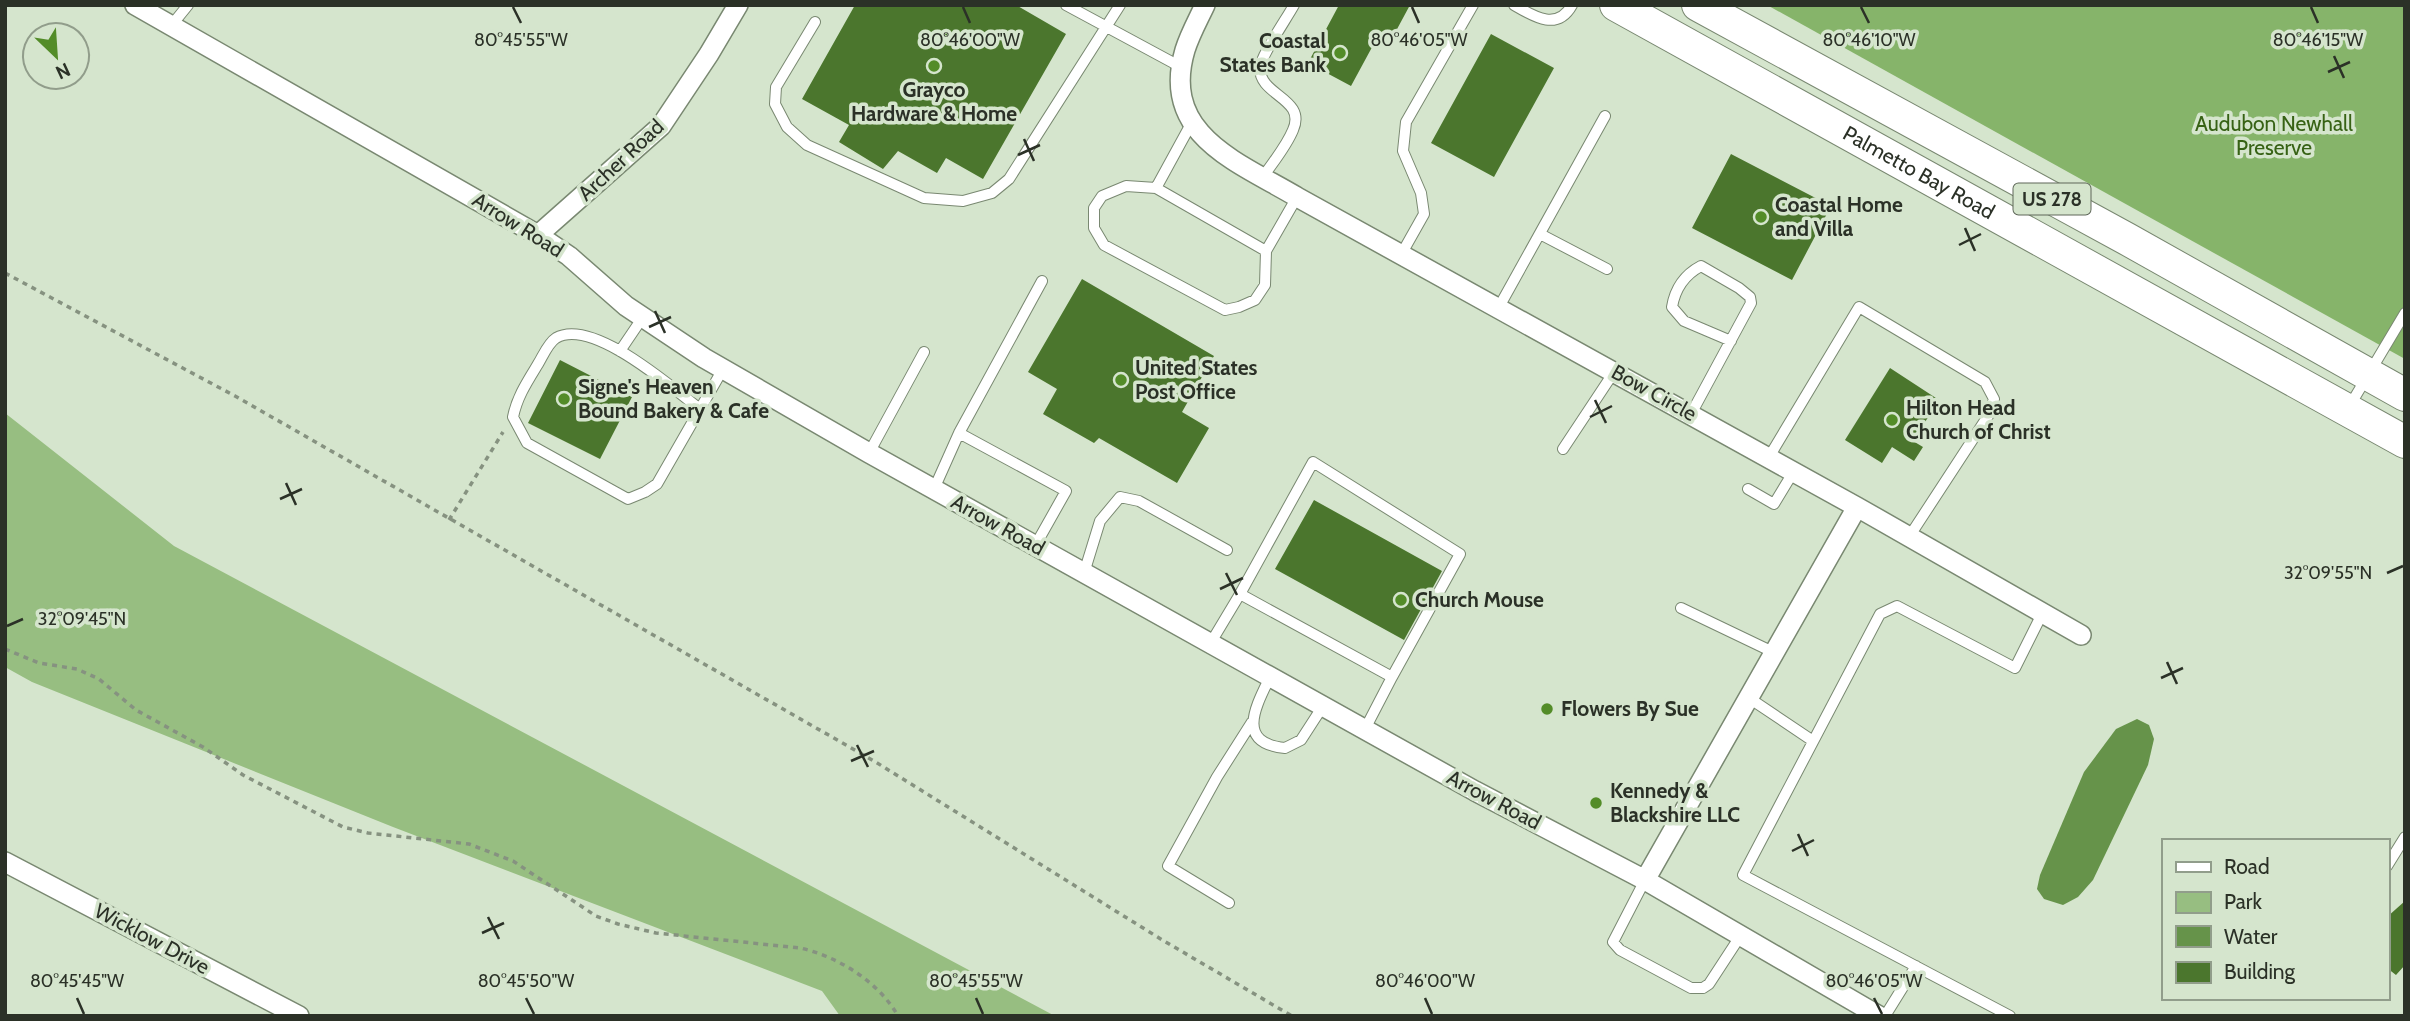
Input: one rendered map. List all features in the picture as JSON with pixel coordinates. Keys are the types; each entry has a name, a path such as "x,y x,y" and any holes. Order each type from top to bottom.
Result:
{"highway":[{"name":"Palmetto Bay Road","path":"1616,5 2405,442"},
{"name":"Palmetto Bay Road","path":"1698,5 2127,239 2405,395"}],"street":[{"name":"Arrow Road","path":"135,5 538,235 569,256 600,285 643,317 723,369 1475,791 1645,880 1879,1016"},
{"name":"Archer Road","path":"538,235 661,126 738,5"},
{"path":"1191,124 1183,96 1181,66 1191,34 1205,5"},
{"name":"Bow Circle","path":"1191,124 1213,147 1297,197 1769,457 2081,635"},
{"path":"1645,880 1857,507"},
{"name":"Wicklow Drive","path":"5,862 299,1016"}],"lane":[{"path":"171,26 188,5"},
{"path":"1066,5 1181,66"},
{"path":"815,22 776,87 775,104 787,127 807,145 925,198 963,201 992,193 1009,179 1120,5"},
{"path":"1263,177 1294,128 1294,111 1286,100 1271,91 1261,77 1260,64 1294,5"},
{"path":"1402,253 1424,214 1421,193 1403,150 1406,122 1473,5"},
{"path":"1514,5 1537,19 1549,21 1562,18 1572,5"},
{"path":"1499,307 1605,116"},
{"path":"1156,188 1191,124"},
{"path":"1266,251 1156,188 1126,186 1102,196 1094,208 1094,228 1104,245 1225,310 1255,300 1265,285 1266,251 1297,197"},
{"path":"1540,234 1607,269"},
{"path":"1691,414 1731,341 1751,303 1750,296 1701,266 1683,279 1674,295 1672,307 1684,321 1731,341"},
{"path":"934,489 960,433 1042,281"},
{"path":"1769,457 1859,307 1985,382 1994,398 1988,416 1909,537"},
{"path":"2347,410 2405,313"},
{"path":"620,351 643,317"},
{"path":"700,409 620,351 587,335 568,333 554,339 516,400 513,417 527,443 628,499 657,484 723,369"},
{"path":"869,453 924,352"},
{"path":"1563,449 1614,371"},
{"path":"960,433 1066,491 1035,546"},
{"path":"1210,644 1313,462 1460,554 1365,729"},
{"path":"1748,489 1774,503 1794,471"},
{"path":"1084,573 1100,521 1120,497 1139,501 1227,550"},
{"path":"1240,594 1392,677"},
{"path":"2010,1016 1743,875 1880,614 1897,606 2015,668 2043,612"},
{"path":"1681,608 1775,653"},
{"path":"1229,903 1168,866 1217,777 1252,722 1270,677"},
{"path":"1749,698 1813,741"},
{"path":"1252,722 1254,732 1264,743 1285,748 1301,740 1323,706"},
{"path":"2389,863 2405,837"},
{"path":"1645,880 1613,943 1620,950 1690,988 1703,988 1709,984 1741,935"},
{"path":"1885,1016 1916,966"}],"path":[{"path":"5,273 235,396 874,761 1164,941 1292,1016"},
{"path":"449,520 513,417"},
{"path":"5,649 39,663 77,669 99,679 136,710 203,747 243,775 343,827 368,833 469,844 513,861 596,916 618,924 656,933 800,948 819,953 862,976 893,1007 898,1016"}],"green space":[{"name":"Audubon Newhall Preserve","path":"1767,5 2405,5 2405,359"},
{"path":"5,413 174,546 1055,1016 840,1016 822,991 393,827 32,682 5,667"}],"water":[{"path":"2137,719 2149,725 2154,739 2148,765 2093,880 2078,897 2063,905 2044,899 2037,889 2040,875 2084,772 2116,729"}],"building":[{"name":"Grayco Hardware & Home","path":"855,5 1016,5 1066,34 983,179 946,158 937,173 898,151 883,169 839,142 849,125 802,99"},
{"name":"Coastal States Bank","path":"1339,5 1410,5 1389,44 1377,38 1351,86 1308,63"},
{"path":"1491,34 1554,68 1494,177 1431,143"},
{"name":"Coastal Home and Villa","path":"1731,154 1831,206 1792,280 1692,228"},
{"name":"United States Post Office","path":"1082,279 1214,356 1182,412 1209,428 1177,483 1099,438 1094,443 1043,414 1057,389 1028,372"},
{"path":"560,360 632,397 600,459 528,423"},
{"name":"Hilton Head Church of Christ","path":"1890,368 1939,400 1913,441 1923,447 1914,461 1892,447 1882,463 1845,440"},
{"path":"1314,500 1442,571 1404,640 1275,569"},
{"path":"2405,901 2405,965 2396,975 2389,970 2389,915"}],"place":[{"name":"Coastal States Bank","path":"1340,53"},
{"name":"Grayco Hardware & Home","path":"934,66"},
{"name":"Coastal Home and Villa","path":"1761,217"},
{"name":"United States Post Office","path":"1121,380"},
{"name":"Signe's Heaven Bound Bakery & Cafe","path":"564,399"},
{"name":"Hilton Head Church of Christ","path":"1892,420"},
{"name":"Church Mouse","path":"1401,600"},
{"name":"Flowers By Sue","path":"1547,709"},
{"name":"Kennedy & Blackshire LLC","path":"1596,803"}]}
